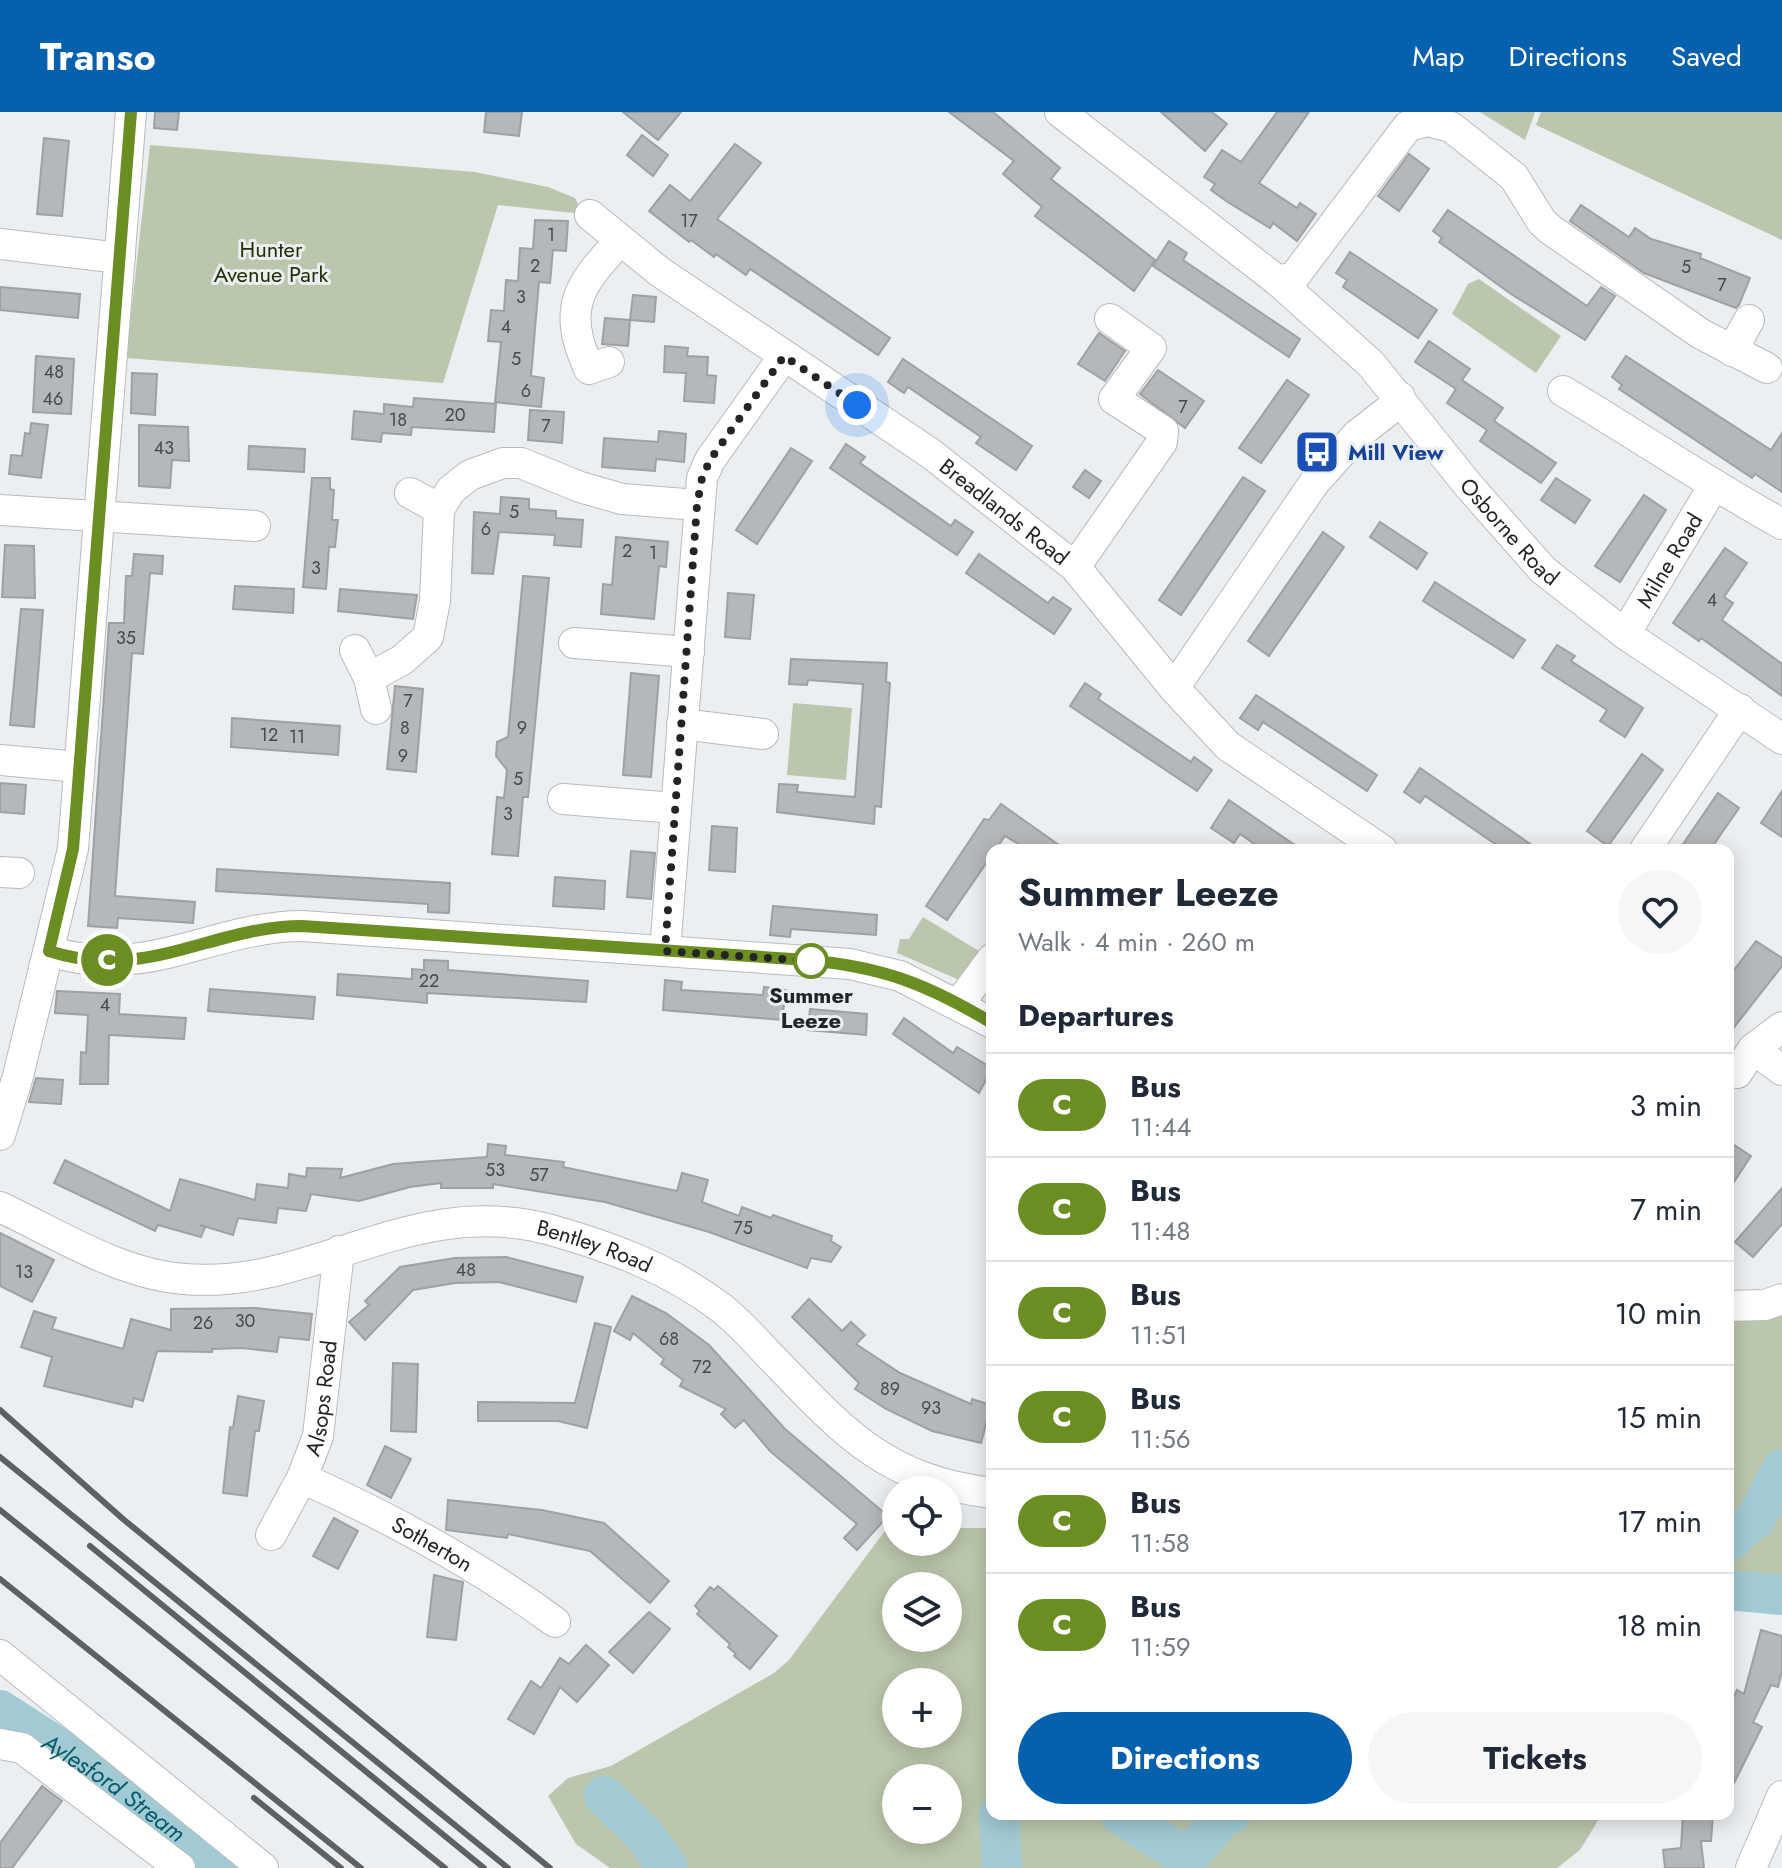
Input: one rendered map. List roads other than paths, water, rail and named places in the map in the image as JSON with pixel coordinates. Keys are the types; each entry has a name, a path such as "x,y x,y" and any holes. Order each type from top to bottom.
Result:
{"street":[{"path":"0,1135 9,1074 49,951 73,849 131,112"},
{"name":"Osborne Road","path":"1060,112 1278,281 1371,364 1530,557 1625,634 1782,739"},
{"path":"1278,281 1294,277 1408,126 1439,123 1451,127 1514,177 1542,222 1551,230 1732,351 1767,368"},
{"name":"Breadlands Road","path":"590,215 620,241 784,356 930,453 1075,567 1174,688 1228,746 1373,844"},
{"path":"594,376 575,338 578,295 592,271 620,241"},
{"path":"0,244 120,258"},
{"path":"1075,567 1162,442 1163,431 1114,399 1151,348 1110,319"},
{"path":"1732,351 1749,320"},
{"path":"665,951 689,652 697,505 702,478 710,460 784,356"},
{"name":"Milne Road","path":"1563,391 1713,487 1782,524"},
{"path":"1174,688 1314,483 1357,435 1393,407 1400,397"},
{"path":"369,678 402,660 428,637 435,601 439,509 451,490 470,475 503,463 521,463 580,487 622,499 697,505"},
{"name":"Milne Road","path":"1625,634 1713,487"},
{"path":"410,493 439,509"},
{"path":"0,510 98,519 255,526"},
{"path":"574,643 689,652"},
{"path":"355,650 369,678 376,709"},
{"path":"1649,844 1740,709"},
{"path":"682,724 763,734"},
{"path":"0,760 79,767"},
{"path":"563,799 675,808"},
{"path":"49,951 84,958 138,959 284,926 850,964 900,976 986,1020"},
{"path":"959,1004 986,967"},
{"path":"1782,1027 1745,1061 1782,1070"},
{"name":"Bentley Road","path":"0,1207 128,1268 186,1280 244,1276 285,1268 387,1234 471,1221 504,1221 548,1230 607,1248 663,1272 722,1309 842,1431 863,1446 931,1481 986,1492"},
{"name":"Alsops Road","path":"271,1535 302,1478 318,1436 339,1251"},
{"path":"1734,1306 1765,1305 1782,1299"},
{"name":"Sotherton","path":"302,1478 362,1505 479,1567 555,1622"},
{"path":"1,1659 263,1868"},
{"path":"0,1744 22,1748 180,1868"},
{"path":"1751,1868 1782,1796"}],"waterway":[{"path":"1734,1537 1756,1518 1782,1469"},
{"name":"Aylesford Stream","path":"1734,1591 1782,1595"},
{"name":"Aylesford Stream","path":"0,1710 109,1780 225,1868"},
{"name":"Aylesford Stream","path":"604,1796 645,1835 668,1868"},
{"name":"Aylesford Stream","path":"999,1820 1002,1868"},
{"name":"Aylesford Stream","path":"1129,1820 1187,1858 1220,1820"}],"railway":[{"path":"0,1410 123,1519 550,1868"},
{"path":"0,1457 508,1868"},
{"path":"0,1510 445,1868"},
{"path":"90,1546 484,1868"},
{"path":"0,1579 361,1868"},
{"path":"254,1798 341,1868"}],"place":[{"name":"Mill View","path":"1317,452"},
{"name":"Summer Leeze","path":"811,961"}],"park label":[{"name":"Hunter Avenue Park","path":"271,262"}]}
